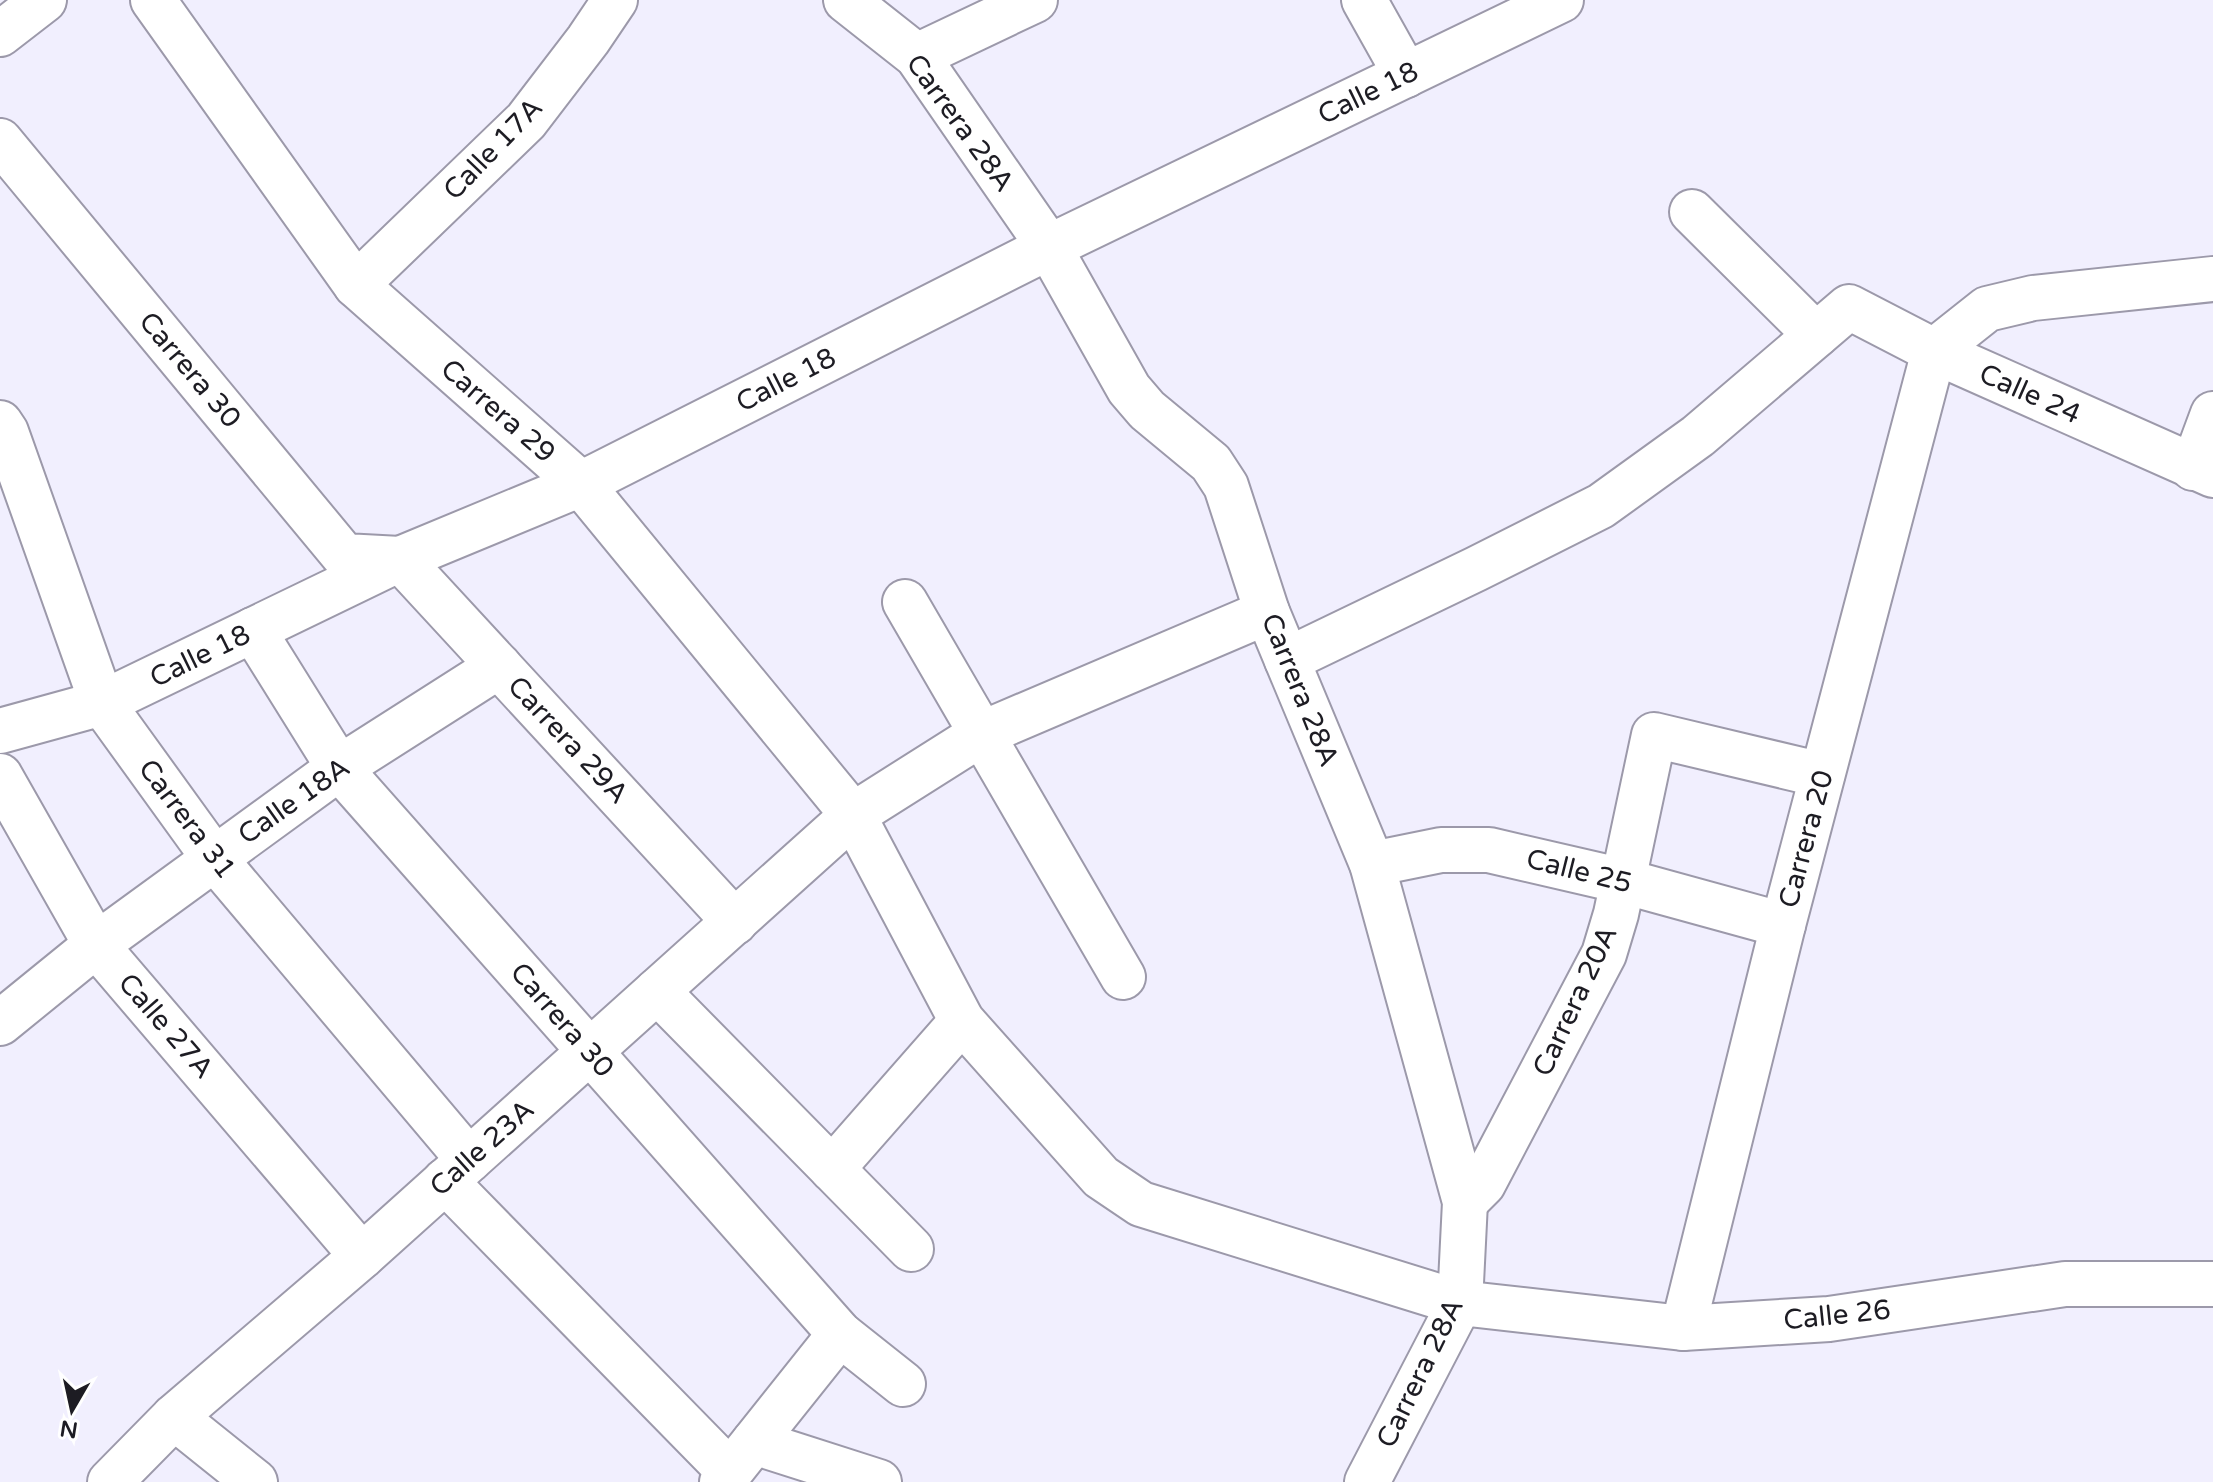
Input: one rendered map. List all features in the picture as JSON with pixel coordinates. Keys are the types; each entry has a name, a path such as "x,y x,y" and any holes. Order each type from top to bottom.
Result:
{"street":[{"path":"0,34 44,0"},
{"name":"Carrera 29","path":"153,0 356,285 581,484 853,815 962,1021"},
{"name":"Calle 17A","path":"356,285 526,121 615,0"},
{"name":"Carrera 28A","path":"846,0 917,56 1049,247 1129,389 1147,410 1211,463 1226,486 1267,612 1372,864 1465,1202 1460,1303 1367,1482"},
{"path":"917,56 1035,0"},
{"path":"1364,0 1406,75"},
{"name":"Calle 18","path":"0,731 102,703 400,559 581,484 1049,247 1561,0"},
{"name":"Carrera 30","path":"0,141 344,556 400,559"},
{"path":"1287,660 1601,506 1698,436 1816,335 1692,212"},
{"path":"1934,351 1987,309 2033,298 2213,279"},
{"name":"Calle 24","path":"1816,335 1849,307 1934,351 2203,471"},
{"name":"Carrera 20","path":"1683,1328 1783,925 1934,351"},
{"path":"2203,471 2213,414"},
{"name":"Carrera 31","path":"0,423 22,474 102,703 214,858 457,1170"},
{"name":"Carrera 29A","path":"400,559 735,922"},
{"path":"905,602 1123,977"},
{"name":"Calle 23A","path":"110,1482 174,1417 362,1256 853,815 981,734 1267,612"},
{"name":"Carrera 30","path":"253,630 339,768 840,1334 903,1384"},
{"name":"Calle 18A","path":"0,1023 96,945 339,768 499,666"},
{"name":"Carrera 20A","path":"1465,1202 1483,1184 1604,954 1654,735 1822,775"},
{"name":"Calle 27A","path":"0,776 96,945 362,1256"},
{"name":"Calle 25","path":"1372,864 1441,850 1489,850 1623,881 1783,925"},
{"path":"657,991 911,1249"},
{"path":"832,1169 962,1021"},
{"name":"Calle 26","path":"962,1021 1101,1177 1141,1204 1460,1303 1683,1328 1829,1319 2065,1284 2213,1284"},
{"path":"457,1170 735,1465 879,1482"},
{"path":"735,1465 840,1334"},
{"path":"174,1417 255,1482"}]}
